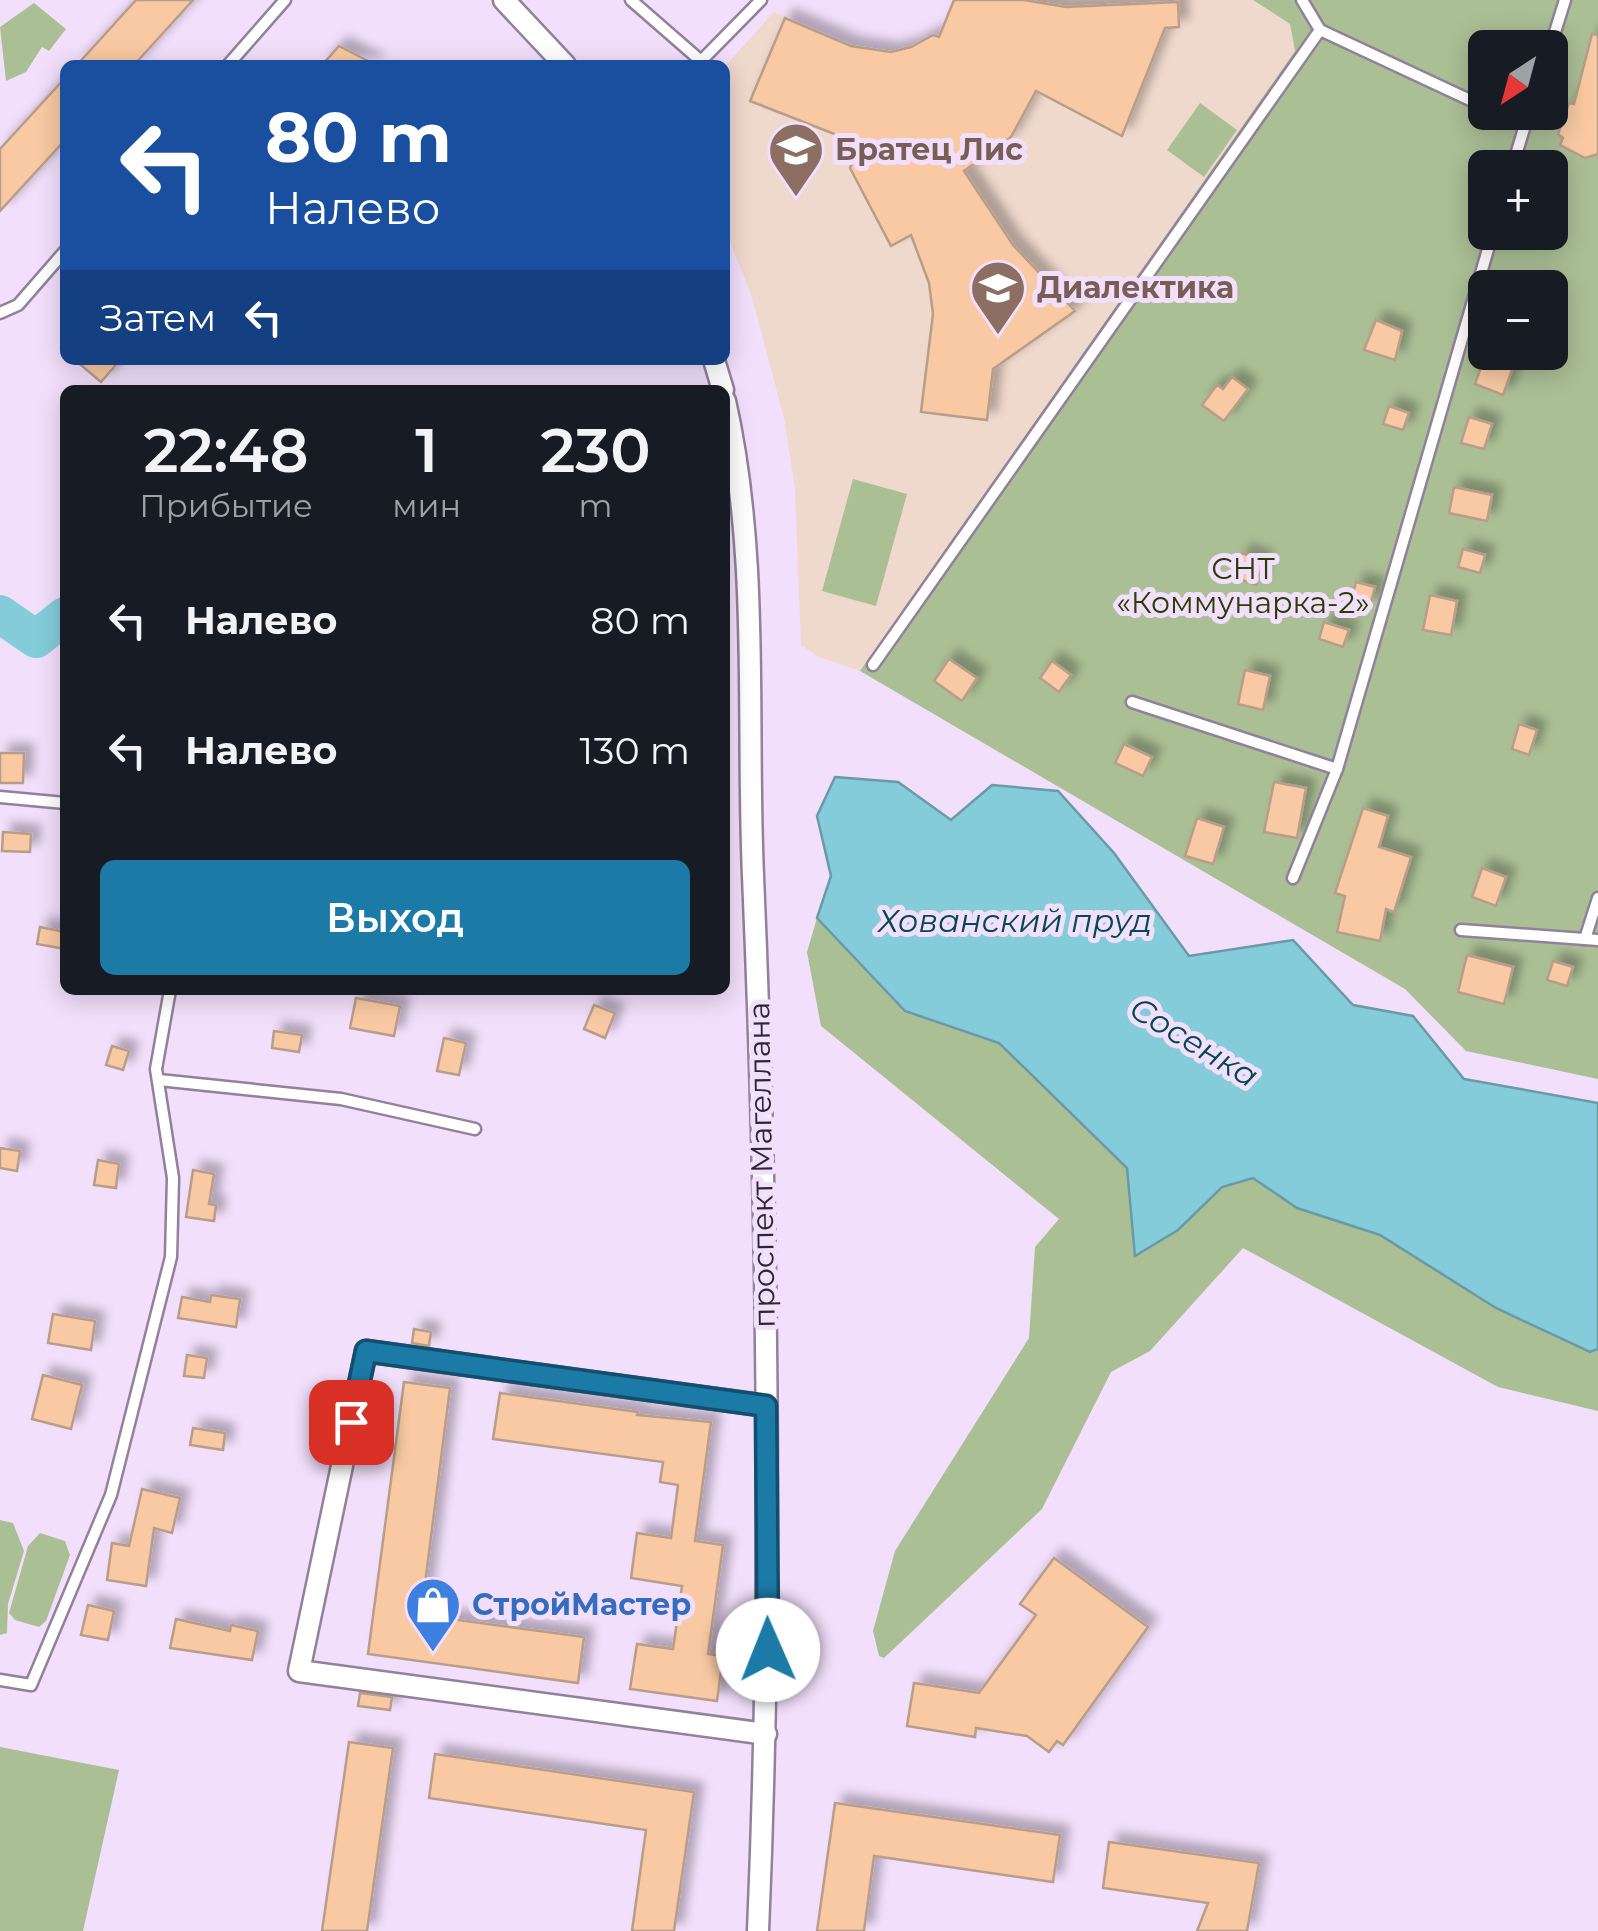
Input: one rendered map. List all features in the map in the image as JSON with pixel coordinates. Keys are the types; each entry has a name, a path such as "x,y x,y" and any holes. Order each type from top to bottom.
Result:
{"street":[{"path":"504,0 560,60"},
{"name":"проспект Магеллана","path":"730,435 746,542 752,873 767,1245 766,1734 758,1931"},
{"path":"766,1406 366,1351 299,1670 766,1734"}],"lane":[{"path":"232,60 284,0"},
{"path":"631,0 696,60"},
{"path":"702,60 761,0"},
{"path":"1302,0 1320,30 1468,98"},
{"path":"1556,30 1565,0"},
{"path":"873,665 1320,30"},
{"path":"1293,878 1337,769 1488,250"},
{"path":"0,313 18,305 60,257"},
{"path":"1132,702 1337,769"},
{"path":"0,797 60,803"},
{"path":"1585,939 1598,898"},
{"path":"1461,930 1598,940"},
{"path":"0,1680 32,1686 111,1495 171,1257 173,1178 156,1068 169,995"},
{"path":"159,1080 341,1099 475,1128"}],"shaded area":[{"name":"Диалектика","path":"954,0 1253,0 1290,24 1295,51 860,671 819,657 801,645 795,488 784,418 751,294 730,242 730,61 774,12 851,46 891,52 933,35 939,37"}],"green space":[{"name":"СНТ «Коммунарка-2»","path":"1253,0 1598,0 1598,1079 1466,1051 1405,989 860,671 1295,51 1290,24"},
{"path":"34,3 66,29 49,51 42,47 26,72 6,81 0,27"},
{"path":"1200,103 1237,130 1204,177 1167,150"},
{"path":"853,479 907,494 876,606 822,591"},
{"path":"817,918 905,1011 999,1043 1127,1168 1178,1230 1222,1187 1253,1178 1297,1208 1380,1235 1496,1308 1589,1352 1598,1349 1598,1411 1498,1387 1243,1248 1150,1351 1111,1372 1042,1509 884,1658 879,1656 873,1631 895,1551 1029,1338 1035,1247 1059,1219 821,1026 807,952"},
{"path":"0,1520 13,1523 24,1551 8,1604 7,1633 0,1635"},
{"path":"40,1533 65,1541 70,1555 46,1621 39,1627 15,1620 9,1613 28,1546"},
{"path":"0,1747 119,1770 83,1931 0,1931"}],"water":[{"name":"Хованский пруд","path":"835,777 898,782 951,820 992,785 1058,791 1114,853 1189,956 1293,940 1353,1005 1413,1016 1464,1079 1598,1103 1598,1349 1590,1352 1496,1308 1380,1235 1297,1208 1253,1178 1222,1187 1178,1230 1135,1256 1127,1168 999,1043 905,1011 817,918 831,876 817,816"}],"building":[{"path":"136,0 193,0 139,60 82,60"},
{"path":"954,0 1024,0 1066,7 1178,2 1179,27 1165,28 1122,136 1036,91 1011,137 964,171 1013,245 1075,311 993,369 987,420 921,412 933,314 929,283 911,235 891,246 850,168 860,144 750,101 785,18 851,46 891,52 933,35 939,37"},
{"path":"1592,34 1598,35 1598,154 1585,158 1560,145 1563,138 1558,134 1559,130 1568,130 1568,106 1574,104"},
{"path":"339,46 366,60 326,60"},
{"path":"60,83 60,145 0,211 0,149"},
{"path":"1376,320 1402,331 1395,360 1364,350"},
{"path":"81,365 116,365 101,382"},
{"path":"1480,370 1512,370 1503,395 1475,384"},
{"path":"1232,377 1248,389 1224,421 1202,405 1217,385 1223,389"},
{"path":"1389,406 1409,413 1403,430 1383,424"},
{"path":"1469,417 1492,424 1484,449 1461,443"},
{"path":"1454,487 1492,495 1487,521 1449,513"},
{"path":"1463,549 1485,555 1480,573 1458,567"},
{"path":"1242,553 1264,561 1256,585 1234,577"},
{"path":"1356,582 1375,587 1370,606 1351,601"},
{"path":"1430,595 1457,601 1451,635 1423,630"},
{"path":"1324,622 1349,630 1343,647 1319,639"},
{"path":"949,659 977,678 962,701 934,681"},
{"path":"1052,661 1071,675 1059,692 1040,678"},
{"path":"1245,670 1270,676 1263,710 1238,704"},
{"path":"1519,724 1537,730 1529,755 1512,749"},
{"path":"1124,744 1152,757 1143,776 1115,763"},
{"path":"0,753 24,753 23,783 0,783"},
{"path":"1274,782 1306,788 1297,838 1264,832"},
{"path":"1363,808 1388,816 1379,847 1411,857 1394,912 1386,909 1380,941 1337,932 1345,896 1335,893"},
{"path":"1197,818 1224,827 1213,864 1185,856"},
{"path":"3,832 31,834 30,852 2,851"},
{"path":"1482,868 1506,877 1496,906 1472,897"},
{"path":"40,927 60,931 60,948 37,944"},
{"path":"1467,955 1513,967 1504,1004 1458,992"},
{"path":"1553,961 1573,967 1567,986 1547,980"},
{"path":"356,998 400,1006 394,1036 350,1028"},
{"path":"594,1005 615,1013 605,1038 584,1029"},
{"path":"274,1031 302,1035 299,1052 272,1048"},
{"path":"444,1038 466,1043 459,1075 437,1071"},
{"path":"112,1046 129,1051 123,1070 106,1065"},
{"path":"0,1148 20,1151 17,1171 0,1168"},
{"path":"98,1160 119,1164 116,1188 94,1185"},
{"path":"193,1170 214,1174 209,1204 216,1205 214,1221 186,1217"},
{"path":"211,1295 240,1299 236,1327 178,1318 182,1297 210,1302"},
{"path":"53,1314 95,1321 91,1350 48,1343"},
{"path":"414,1329 431,1332 429,1346 412,1343"},
{"path":"187,1355 207,1358 204,1378 184,1376"},
{"path":"43,1375 82,1385 71,1429 32,1419"},
{"path":"404,1382 450,1388 421,1615 584,1637 578,1683 368,1654"},
{"path":"500,1393 638,1412 637,1415 711,1422 695,1541 723,1545 708,1654 723,1656 717,1701 630,1689 637,1644 673,1649 682,1586 631,1578 637,1533 671,1538 678,1485 660,1482 663,1462 493,1439"},
{"path":"193,1428 225,1433 223,1450 190,1445"},
{"path":"142,1489 180,1498 172,1533 154,1528 146,1586 107,1580 112,1543 129,1546"},
{"path":"1054,1558 1148,1627 1063,1745 1057,1741 1049,1752 1027,1736 976,1728 975,1737 907,1726 914,1683 979,1693 1036,1615 1020,1604"},
{"path":"88,1605 114,1611 108,1640 81,1635"},
{"path":"176,1619 230,1631 231,1625 258,1631 252,1660 170,1648"},
{"path":"360,1693 392,1697 390,1710 358,1706"},
{"path":"349,1742 393,1748 367,1931 322,1931"},
{"path":"435,1754 694,1792 674,1931 632,1931 646,1830 429,1798"},
{"path":"835,1803 1060,1835 1053,1882 874,1856 864,1931 817,1931"},
{"path":"1109,1842 1259,1863 1247,1931 1197,1931 1208,1903 1103,1888"}],"waterway":[{"name":"Сосенка","path":"0,614 36,639 60,620"}],"place":[{"name":"Братец Лис","path":"796,199"},
{"name":"Диалектика","path":"998,337"},
{"name":"СтройМастер","path":"433,1654"}],"route":[{"path":"351,1422 366,1351 766,1406 768,1650"}]}
